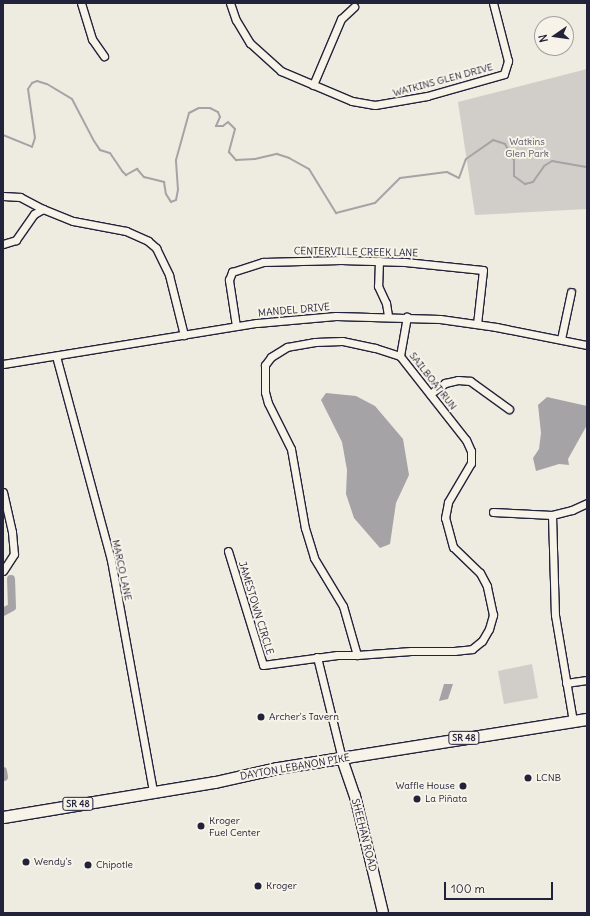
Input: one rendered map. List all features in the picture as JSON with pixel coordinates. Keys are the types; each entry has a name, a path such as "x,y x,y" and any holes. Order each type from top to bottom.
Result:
{"main road":[{"name":"DAYTON LEBANON PIKE","path":"3,817 587,719"}],"street":[{"path":"81,3 92,39 104,56"},
{"name":"WATKINS GLEN DRIVE","path":"230,3 242,32 259,53 281,71 352,101 386,105 499,76 508,67 492,3"},
{"path":"313,85 341,19 354,7"},
{"path":"3,196 20,197 43,209 73,221 126,231 148,241 156,248 169,275 184,335"},
{"path":"3,244 16,240 34,214 43,209"},
{"path":"379,261 378,286 386,303 388,316"},
{"name":"CENTERVILLE CREEK LANE","path":"236,326 229,280 232,272 263,262 379,261 449,265 483,270 477,324"},
{"path":"561,339 571,292"},
{"name":"MANDEL DRIVE","path":"3,364 236,326 284,320 388,316 477,324 587,345"},
{"path":"400,356 407,317"},
{"name":"SAILBOAT RUN","path":"317,657 357,655 472,649 482,641 489,629 492,615 487,586 480,573 453,547 445,518 448,502 471,463 471,451 466,440 400,356 376,348 342,341 315,342 287,347 271,356 264,365 265,392 268,403 292,449 305,528 314,558 343,606 357,655"},
{"name":"MARCO LANE","path":"56,356 111,560 153,792"},
{"path":"430,394 445,383 458,380 470,381 509,408"},
{"path":"3,492 12,532 14,554 3,571"},
{"path":"493,512 552,516 572,510 587,503"},
{"path":"552,516 555,615 573,721"},
{"name":"JAMESTOWN CIRCLE","path":"228,551 263,665 317,657"},
{"path":"317,657 342,759"},
{"path":"566,683 587,680"},
{"name":"SHEEHAN ROAD","path":"342,759 355,796 383,913"}],"green space":[{"name":"Watkins Glen Park","path":"587,69 587,209 475,215 458,102"},
{"path":"532,664 538,698 504,704 498,671"}],"shaded area":[{"path":"326,393 356,396 375,406 403,439 409,475 396,503 390,544 380,548 354,518 346,494 347,470 342,442 321,400"},
{"path":"547,397 587,406 587,425 568,459 569,465 559,464 536,471 533,458 539,449 541,433 538,405"},
{"path":"444,684 453,684 448,699 439,701"}],"waterway":[{"path":"3,135 32,147 35,138 28,89 32,83 37,81 47,84 72,99 100,150 110,153 126,175 137,169 144,177 164,182 166,194 171,202 176,200 178,190 176,160 189,113 199,108 210,108 218,112 220,117 216,126 223,126 228,122 235,129 229,152 236,160 255,159 277,154 289,158 309,169 336,213 375,203 400,178 447,172 459,178 466,159 493,140 505,144 514,160 514,176 525,184 533,182 544,166 552,161 587,167"},
{"path":"3,612 12,607 11,579"},
{"path":"3,771 4,777"}],"place":[{"name":"Archer's Tavern","path":"261,717"},
{"name":"LCNB","path":"528,778"},
{"name":"Waffle House","path":"463,786"},
{"name":"La Piñata","path":"417,799"},
{"name":"Kroger Fuel Center","path":"201,826"},
{"name":"Wendy's","path":"26,862"},
{"name":"Chipotle","path":"88,865"},
{"name":"Kroger","path":"258,886"}]}
